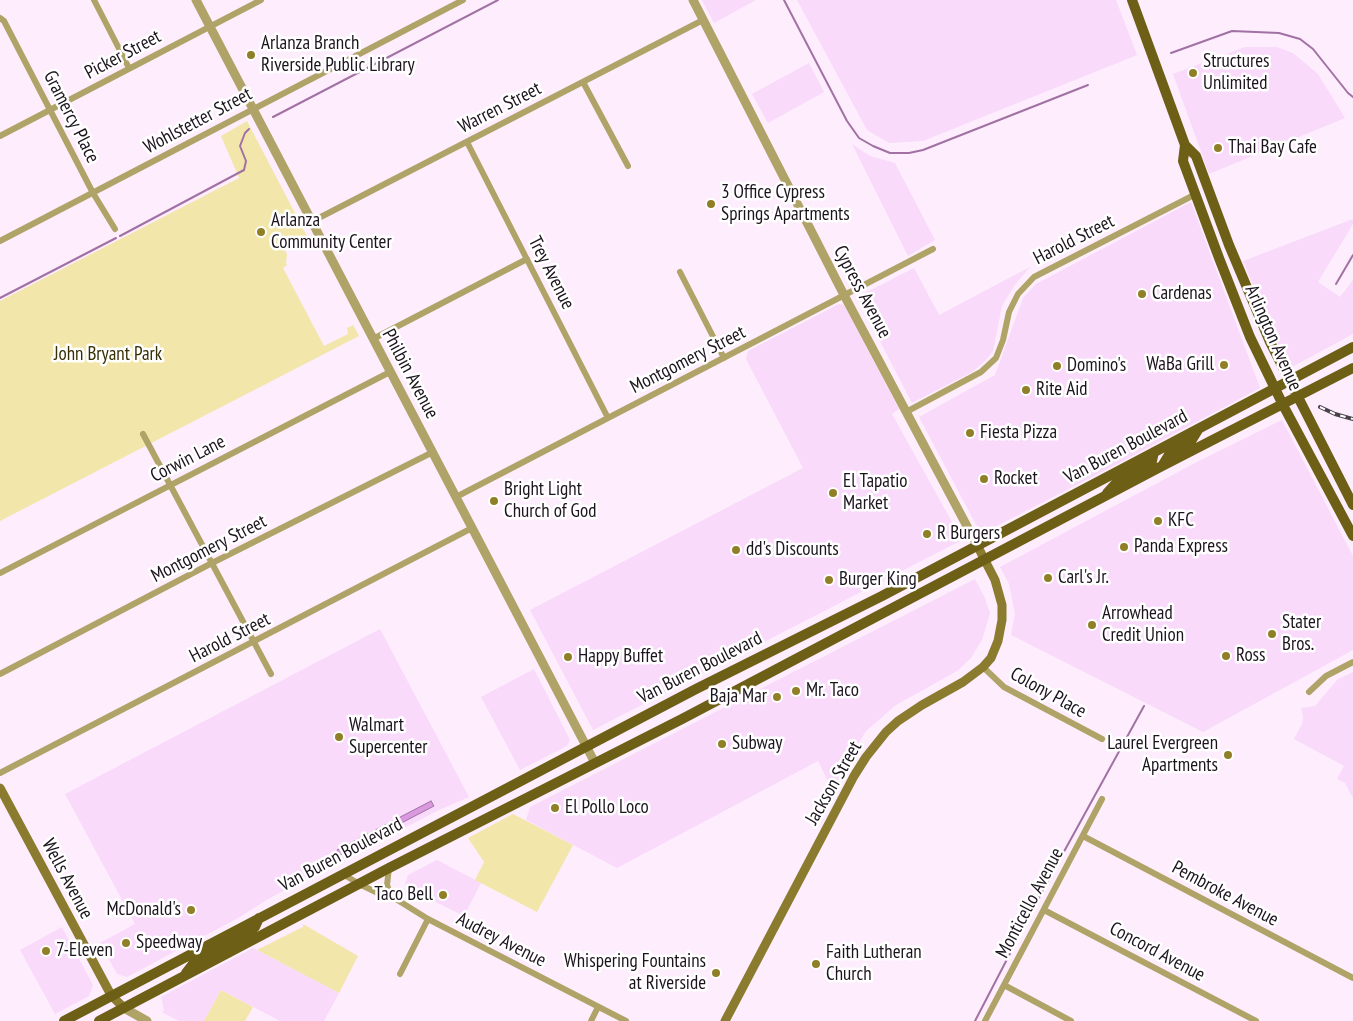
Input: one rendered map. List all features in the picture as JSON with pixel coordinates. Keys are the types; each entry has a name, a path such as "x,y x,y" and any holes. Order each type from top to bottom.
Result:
{"main road":[{"name":"Arlington Avenue","path":"1132,0 1185,145 1184,161 1250,337 1353,536"},
{"name":"Arlington Avenue","path":"1185,145 1196,156 1256,309 1289,380 1353,505"},
{"path":"1196,194 1203,192 1205,194 1212,211 1223,228"},
{"name":"Van Buren Boulevard","path":"64,1021 586,747 882,596 1353,347"},
{"name":"Van Buren Boulevard","path":"99,1021 389,868 595,763 1353,368"},
{"path":"1162,466 1170,453 1190,442 1200,428"},
{"path":"1103,497 1117,482 1150,464 1154,452"},
{"name":"Jackson Street","path":"725,1021 866,757 886,732 910,712 963,682 983,667 991,658 998,640 1002,620 1000,592 977,545"},
{"path":"787,644 794,659"},
{"name":"Wells Avenue","path":"0,788 111,995 124,1008"},
{"path":"183,977 196,960 248,933 256,927 259,918"}],"street":[{"path":"94,0 130,68"},
{"name":"Philbin Avenue","path":"196,0 595,763"},
{"name":"Picker Street","path":"0,136 261,0"},
{"name":"Wohlstetter Street","path":"0,241 463,0"},
{"name":"Cypress Avenue","path":"693,0 844,295 977,545"},
{"name":"Gramercy Place","path":"0,18 4,21 93,193 115,229"},
{"name":"Warren Street","path":"311,222 703,20"},
{"path":"583,82 628,166"},
{"name":"Trey Avenue","path":"466,142 608,418"},
{"name":"Harold Street","path":"906,412 981,372 996,358 1003,340 1009,312 1018,294 1034,277 1196,194"},
{"name":"Montgomery Street","path":"456,497 933,248"},
{"path":"373,339 527,259"},
{"path":"680,272 724,358"},
{"name":"Corwin Lane","path":"0,573 390,372"},
{"path":"143,434 271,674"},
{"name":"Montgomery Street","path":"0,674 212,563 433,452"},
{"name":"Harold Street","path":"0,773 472,528"},
{"path":"1309,692 1326,676 1353,662"},
{"name":"Colony Place","path":"983,667 1004,687 1102,739"},
{"name":"Monticello Avenue","path":"985,1021 1102,799"},
{"name":"Pembroke Avenue","path":"1083,836 1353,978"},
{"path":"389,868 387,885 391,896"},
{"name":"Audrey Avenue","path":"343,874 382,895 391,896 428,919 626,1021"},
{"name":"Concord Avenue","path":"1044,910 1256,1021"},
{"path":"400,974 428,919"},
{"path":"1004,985 1071,1021"},
{"path":"591,1021 598,1007"},
{"path":"124,1008 148,1021"}],"shaded area":[{"path":"702,0 756,0 714,23"},
{"path":"797,0 1116,0 1137,55 923,141 889,143 867,130"},
{"path":"1245,47 1277,47 1293,53 1318,74 1345,118 1209,174 1173,74"},
{"path":"809,63 824,92 768,123 752,94"},
{"path":"852,144 870,156 895,163 935,240 908,256"},
{"path":"1191,202 1260,388 981,534 919,417 995,375 1023,298 1036,284"},
{"path":"1353,219 1353,224 1318,282 1340,297 1353,280 1353,334 1290,368 1283,358 1243,261"},
{"path":"1030,267 1014,286 1002,306 993,351 985,361 972,372 912,403 857,297 914,268 939,315"},
{"path":"839,304 844,305 899,409 892,414 962,540 593,730 530,610 803,468 746,359 748,351"},
{"path":"1282,420 1353,556 1353,650 1203,732 1011,635 1015,614 1009,584 1000,567 1195,463"},
{"path":"975,579 990,613 982,640 971,658 957,671 896,705 866,731 844,767 833,792 818,761 617,868 526,820 530,807"},
{"path":"380,629 469,797 437,811 268,899 240,917 127,977 117,974 100,943 135,924 65,794"},
{"path":"534,669 570,740 567,746 520,770 481,697"},
{"path":"1353,672 1353,798 1345,783 1337,779 1344,766 1294,739 1302,724 1301,708 1315,706 1338,679"},
{"path":"431,801 434,806 340,855 337,850"},
{"path":"437,860 481,883 464,916 409,889 405,884 408,875"},
{"path":"62,927 93,985 89,996 55,1014 20,950"},
{"path":"253,948 339,993 324,1021 280,1021 221,990 204,1021 179,1021 162,1012 164,1010 161,997"}],"green space":[{"name":"John Bryant Park","path":"247,121 310,242 303,246 299,242 285,249 287,265 283,268 324,346 348,334 347,328 353,325 359,336 0,521 0,301 239,178 221,136"},
{"path":"513,814 573,845 537,912 475,880 484,862 468,838"},
{"path":"303,924 358,956 339,993 257,950 303,927"},
{"path":"221,990 253,1007 245,1021 204,1021"}],"waterway":[{"path":"273,117 498,0"},
{"path":"784,0 847,121 859,138 890,153 909,153 923,150 1088,85"},
{"path":"1171,53 1232,31 1279,33 1300,39 1313,49 1353,97"},
{"path":"120,236 244,170 246,161 240,146 245,133 249,129"},
{"path":"0,298 116,238"},
{"path":"1336,284 1353,255"},
{"path":"975,1021 1044,888 1144,706"}],"railway":[{"path":"1320,407 1353,419"}],"place":[{"name":"Arlanza Branch Riverside Public Library","path":"251,55"},
{"name":"Structures Unlimited","path":"1193,73"},
{"name":"Thai Bay Cafe","path":"1218,148"},
{"name":"3 Office Cypress Springs Apartments","path":"711,204"},
{"name":"Arlanza Community Center","path":"261,232"},
{"name":"Cardenas","path":"1142,294"},
{"name":"WaBa Grill","path":"1224,365"},
{"name":"Domino's","path":"1057,366"},
{"name":"Rite Aid","path":"1026,390"},
{"name":"Fiesta Pizza","path":"970,433"},
{"name":"Rocket","path":"984,479"},
{"name":"El Tapatio Market","path":"833,493"},
{"name":"Bright Light Church of God","path":"494,501"},
{"name":"KFC","path":"1158,521"},
{"name":"R Burgers","path":"927,534"},
{"name":"Panda Express","path":"1124,547"},
{"name":"dd's Discounts","path":"736,550"},
{"name":"Carl's Jr.","path":"1048,578"},
{"name":"Burger King","path":"829,580"},
{"name":"Arrowhead Credit Union","path":"1092,625"},
{"name":"Stater Bros.","path":"1272,634"},
{"name":"Ross","path":"1226,656"},
{"name":"Happy Buffet","path":"568,657"},
{"name":"Mr. Taco","path":"796,691"},
{"name":"Baja Mar","path":"777,697"},
{"name":"Walmart Supercenter","path":"339,737"},
{"name":"Subway","path":"722,744"},
{"name":"Laurel Evergreen Apartments","path":"1228,755"},
{"name":"El Pollo Loco","path":"555,808"},
{"name":"Taco Bell","path":"443,895"},
{"name":"McDonald's","path":"191,910"},
{"name":"Speedway","path":"126,943"},
{"name":"7-Eleven","path":"46,951"},
{"name":"Faith Lutheran Church","path":"816,964"},
{"name":"Whispering Fountains at Riverside","path":"716,973"}]}
